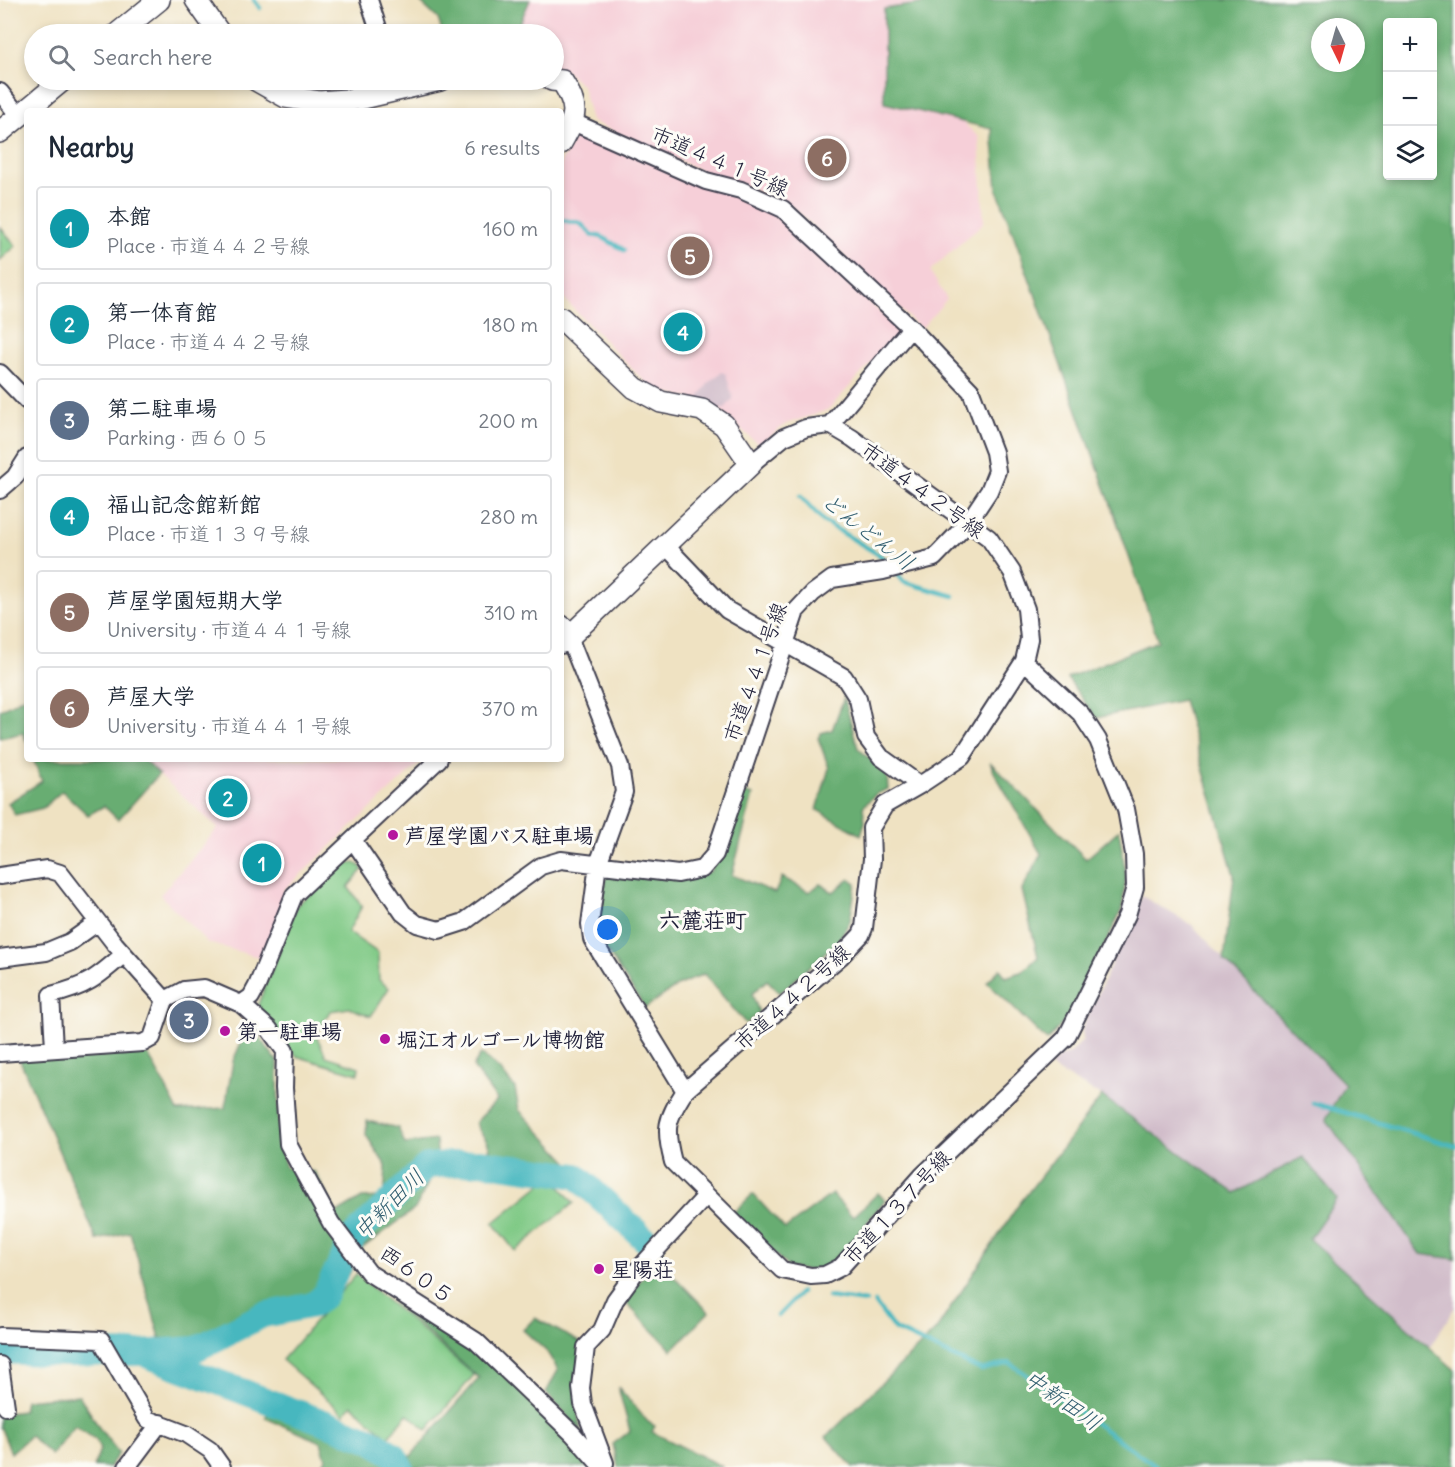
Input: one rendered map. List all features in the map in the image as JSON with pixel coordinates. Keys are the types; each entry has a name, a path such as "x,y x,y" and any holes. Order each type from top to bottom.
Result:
{"street":[{"path":"129,24 159,0"},
{"path":"196,0 213,24"},
{"path":"369,0 377,24"},
{"path":"564,84 573,100 573,122 564,138"},
{"path":"36,108 53,90"},
{"path":"268,90 284,104 359,99 383,90"},
{"path":"0,92 23,121 0,132"},
{"name":"市道４４１号線","path":"353,840 403,914 417,924 439,930 464,922 541,866 561,860 678,874 702,869 715,854 796,611 813,592 832,579 883,572 934,558 967,524 989,491 997,471 994,452 971,391 911,328 783,209 741,190 706,181 573,122"},
{"path":"564,321 635,388 661,402 702,410 723,425 751,464"},
{"path":"686,1091 591,939 590,924 598,864 624,792 620,766 564,636 751,464 784,437 806,428 830,425 911,328"},
{"path":"0,374 24,398"},
{"name":"市道４４２号線","path":"686,1091 840,957 861,935 864,928 872,859 871,828 885,805 962,757 1024,662 1029,639 1026,609 1012,572 989,538 852,438 830,425"},
{"path":"0,490 15,477 24,463"},
{"path":"665,545 727,610 844,677 858,699 866,737 881,757 920,785"},
{"name":"市道１３７号線","path":"686,1091 670,1115 667,1139 673,1162 782,1270 811,1276 825,1275 842,1268 923,1175 1066,1038 1127,915 1135,887 1134,854 1126,809 1098,740 1081,714 1024,662"},
{"path":"241,1004 251,997 257,986 294,895 436,762"},
{"path":"0,876 47,869 60,873 124,954 165,1000 152,1038 143,1042 0,1053"},
{"path":"0,958 46,952 70,942 98,922"},
{"path":"54,1048 51,995 68,991 94,980 124,954"},
{"name":"西６０５","path":"165,1000 184,990 204,988 241,1004 269,1029 285,1051 284,1088 288,1144 331,1223 347,1245 369,1273 476,1341 604,1467"},
{"path":"604,1467 583,1404 581,1388 586,1347 602,1330 615,1300 634,1274 706,1196"},
{"path":"0,1336 101,1340 147,1419 186,1434 210,1450 222,1467"},
{"path":"0,1365 6,1407"},
{"path":"131,1465 160,1423"}],"shaded area":[{"path":"528,0 1093,0 941,103 979,137 984,222 930,271 947,299 921,329 795,209 747,186 718,178 591,121 582,85 564,71 564,24 516,24"},
{"path":"584,135 744,196 777,216 894,325 897,335 828,410 786,424 759,445 718,409 697,400 653,390 564,299 564,157 575,138"},
{"path":"722,372 726,374 733,399 725,408 718,409 697,400 710,381"},
{"path":"145,762 421,762 283,891 287,897 262,958 208,943 160,895 218,828"},
{"path":"1142,896 1192,925 1345,1085 1420,1254 1455,1259 1455,1307 1430,1347 1308,1239 1235,1193 1102,1096 1050,1067 1060,1056 1070,1054 1083,1040 1082,1029"}],"green space":[{"path":"427,0 530,0 519,24 440,24 438,19 421,3"},
{"path":"945,0 1455,0 1455,1259 1420,1254 1326,1119 1345,1084 1224,960 1234,875 1183,700 1096,718 1067,678 1158,641 997,189 992,129 884,103 884,9"},
{"path":"0,227 16,246 0,260"},
{"path":"24,697 24,736 23,733 0,738 0,710"},
{"path":"844,698 858,748 887,775 888,789 876,794 863,807 865,822 861,835 817,810 829,768 818,738 821,733 832,730"},
{"path":"34,762 145,762 159,774 118,820 104,806 88,815 62,791 43,808 15,815 8,803 42,781"},
{"path":"990,762 1086,859 1119,830 1126,876 1122,909 1074,1010 1047,1041 987,982 1000,969 1006,977 1023,971 1038,957 1022,890 1041,854"},
{"path":"744,792 753,795 732,875 775,893 782,877 809,892 820,884 833,892 850,879 856,883 850,921 839,940 780,993 767,980 752,994 759,1012 746,1024 704,974 679,985 645,1008 602,944 599,919 607,872 710,872"},
{"path":"356,863 363,869 348,887 362,906 348,932 378,953 379,980 389,988 371,1016 349,1008 330,1011 316,1035 326,1056 359,1067 358,1074 296,1056 256,1010 297,905 345,864"},
{"path":"249,1024 278,1062 279,1144 286,1168 315,1172 337,1213 362,1198 384,1197 386,1166 366,1135 367,1121 398,1128 405,1144 436,1140 438,1163 415,1209 360,1250 349,1275 221,1347 160,1338 130,1232 97,1240 19,1058 148,1054 178,1111 225,1108 233,1061"},
{"path":"481,1054 501,1071 515,1088 519,1110 576,1170 473,1157 490,1149 476,1122 497,1100 473,1067"},
{"path":"1102,1096 1235,1193 1303,1157 1337,1199 1309,1239 1455,1370 1455,1467 853,1467 826,1437 936,1330 1017,1207"},
{"path":"551,1176 574,1203 515,1251 493,1223"},
{"path":"878,1193 885,1200 834,1264 812,1271 789,1268 733,1213 753,1194 785,1229 832,1194 853,1217"},
{"path":"658,1260 709,1312 672,1350 623,1300"},
{"path":"356,1274 474,1375 427,1430 408,1414 388,1437 352,1405 344,1414 282,1360"},
{"path":"398,1299 478,1348 588,1459 592,1467 414,1467 410,1457 479,1378 394,1303"},
{"path":"535,1318 581,1343 576,1402 581,1431 546,1393 558,1370 547,1352 523,1330"},
{"path":"618,1387 648,1422 655,1426 652,1432 723,1467 618,1467 613,1444 630,1431"},
{"path":"79,1395 100,1429 119,1453 109,1467 94,1466 100,1449 96,1440 75,1426 51,1455 30,1436 11,1453 0,1426 0,1414 23,1411 25,1400"},
{"path":"270,1409 360,1440 389,1457 393,1467 319,1467 326,1459 321,1442 265,1418"}],"waterway":[{"name":"どんどん川","path":"254,0 260,8"},
{"name":"どんどん川","path":"564,220 580,223 592,235 602,237 624,250"},
{"name":"どんどん川","path":"800,496 823,521 881,556 889,565"},
{"name":"どんどん川","path":"895,571 904,582 954,596"},
{"name":"どんどん川","path":"1313,1103 1455,1146"},
{"name":"中新田川","path":"0,1351 69,1354 196,1349 263,1315 313,1305 324,1296 354,1236 427,1166 480,1162 577,1176 651,1245"},
{"name":"中新田川","path":"778,1316 801,1292"},
{"name":"中新田川","path":"828,1297 866,1302"},
{"name":"中新田川","path":"875,1303 894,1329 981,1370 1010,1363 1157,1467"},
{"path":"149,1356 371,1440 394,1455 401,1467"}],"place":[{"name":"芦屋大学","path":"827,158"},
{"name":"芦屋学園短期大学","path":"690,256"},
{"name":"福山記念館新館","path":"683,332"},
{"name":"第一体育館","path":"228,798"},
{"name":"芦屋学園バス駐車場","path":"393,835"},
{"name":"本館","path":"262,863"},
{"name":"第二駐車場","path":"189,1020"},
{"name":"第一駐車場","path":"225,1031"},
{"name":"堀江オルゴール博物館","path":"385,1039"},
{"name":"星陽荘","path":"599,1269"}],"district":[{"name":"六麓荘町","path":"703,920"}]}
